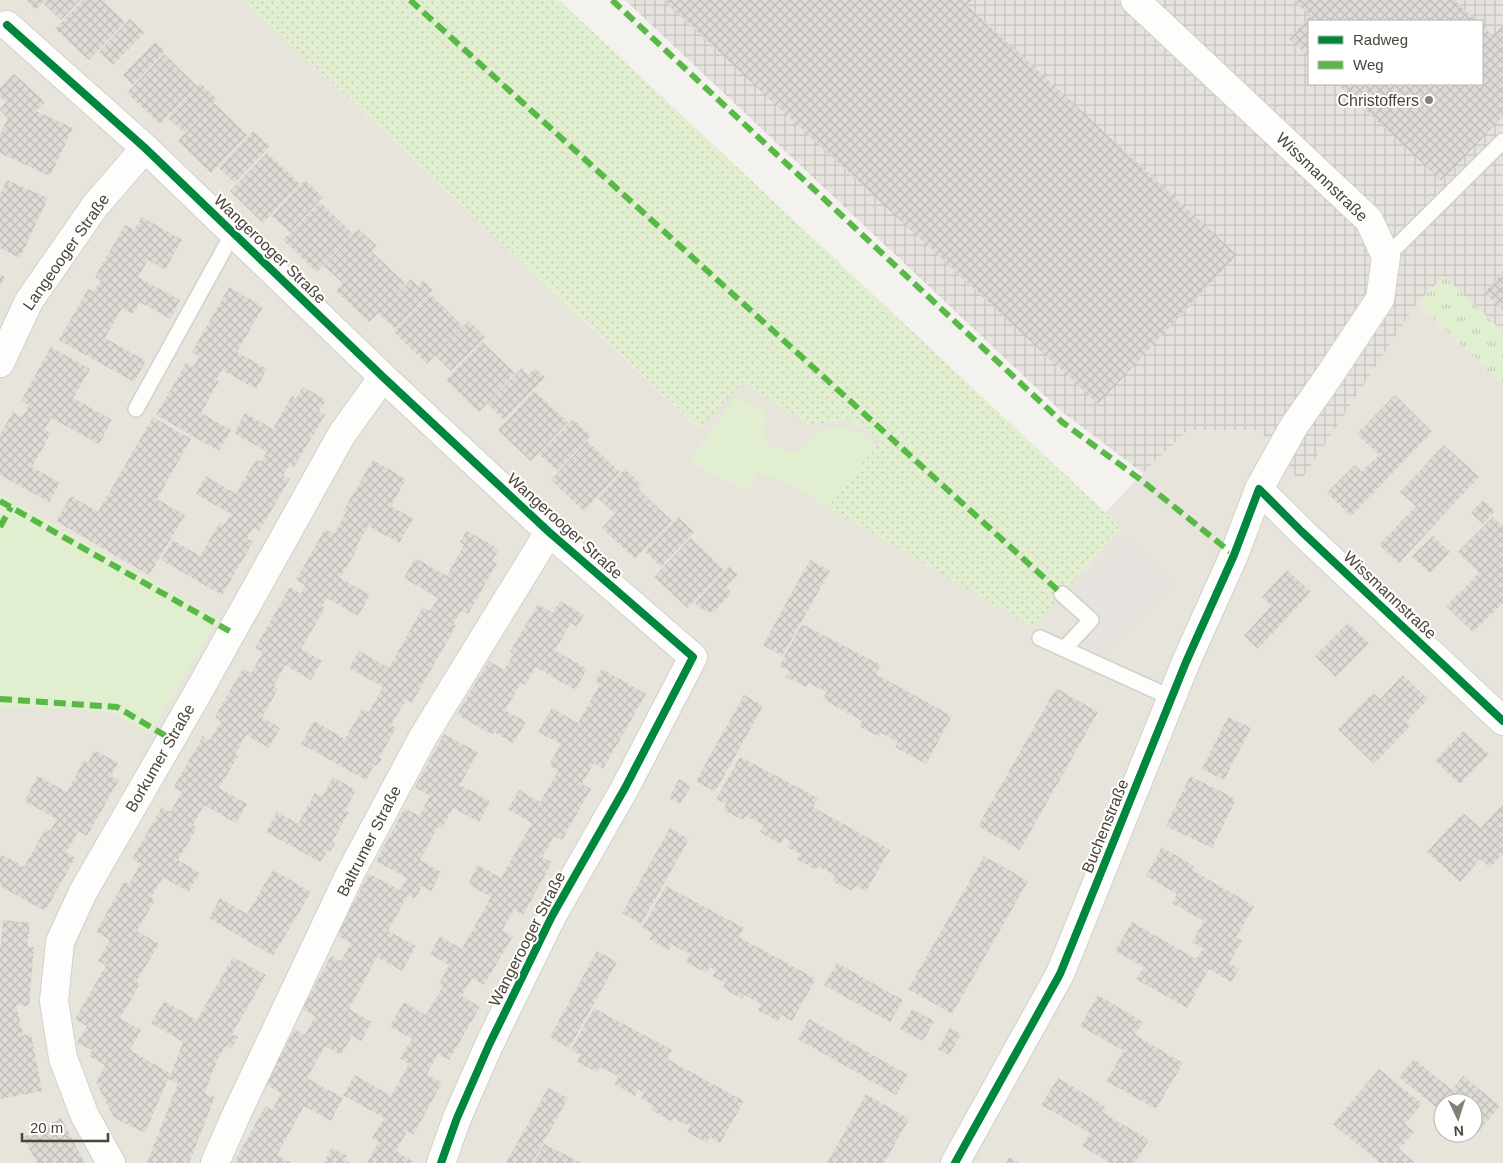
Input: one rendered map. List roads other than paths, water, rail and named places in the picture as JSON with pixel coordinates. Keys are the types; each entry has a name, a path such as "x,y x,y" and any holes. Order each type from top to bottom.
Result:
{"street":[{"name":"Wissmannstraße","path":"1135,0 1369,220 1386,257"},
{"name":"Wangerooger Straße","path":"7,25 145,148 383,377 549,532 693,657 625,788 552,916 489,1045 457,1118 442,1163"},
{"name":"Langeooger Straße","path":"0,363 29,301 95,206 145,148"},
{"path":"1259,488 1294,426 1330,376 1380,299 1386,257"},
{"name":"Borkumer Straße","path":"111,1163 84,1114 63,1058 54,1001 60,942 83,892 196,696 342,434 383,377"},
{"name":"Wissmannstraße","path":"1259,488 1503,721"},
{"name":"Buchenstraße","path":"955,1163 1060,974 1186,662 1234,554 1259,488"},
{"name":"Baltrumer Straße","path":"215,1163 236,1113 352,872 422,737 549,532"}],"lane":[{"path":"1386,257 1503,141"},
{"name":"Wangerooger Straße","path":"136,409 233,233"},
{"path":"1062,594 1090,620 1064,649"},
{"path":"1040,638 1172,698"}],"place":[{"name":"Christoffers","path":"1429,100"}]}
